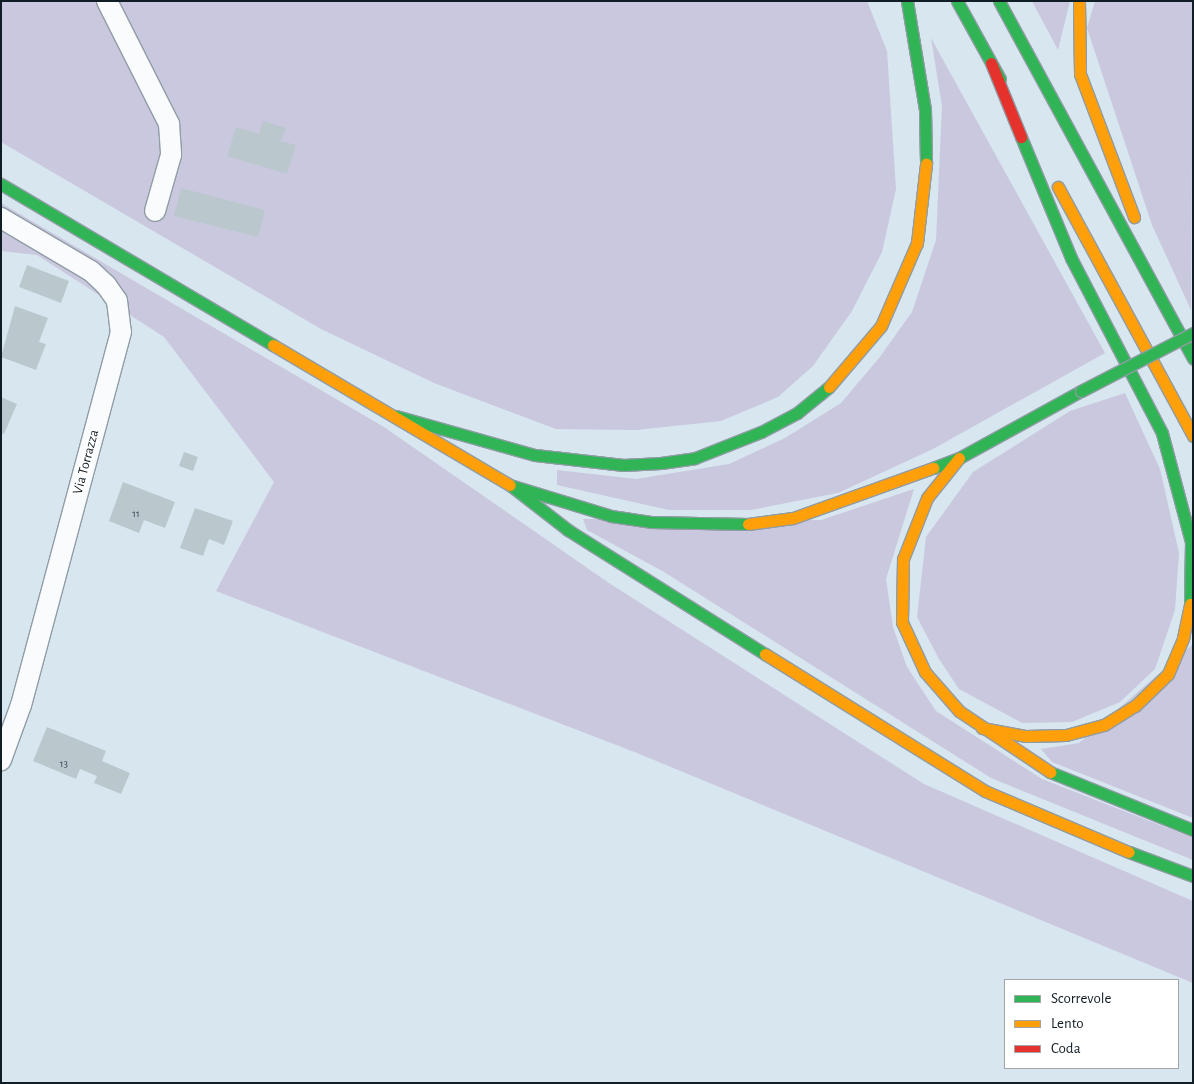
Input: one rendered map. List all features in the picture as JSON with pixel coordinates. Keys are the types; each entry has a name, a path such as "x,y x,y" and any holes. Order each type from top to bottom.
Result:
{"main road":[{"path":"396,416 535,455 623,465 661,463 695,458 761,432 796,413 828,388 857,359 880,326 917,244 927,156 925,110 907,1"},
{"path":"957,1 1193,436"},
{"path":"999,1 1193,359"},
{"path":"1080,1 1080,74 1092,116 1140,228"},
{"path":"982,728 1026,736 1066,735 1104,725 1135,706 1168,674 1183,638 1191,598 1191,542 1162,433 1071,258 991,63"},
{"path":"1,184 510,485 568,530 985,791 1040,818 1193,876"},
{"path":"1152,254 1193,341"},
{"path":"510,485 619,517 696,525 746,524 836,505 959,458 1081,391 1193,333"},
{"path":"959,458 927,498 906,551 902,622 924,672 959,711 1037,765 1081,788 1193,830"}],"street":[{"path":"107,1 170,124 171,155 155,211"},
{"name":"Via Torrazza","path":"1,218 101,280 118,301 121,332 21,705 1,760"}],"shaded area":[{"path":"1,1 867,1 887,51 896,189 882,252 852,311 813,366 778,397 721,421 636,430 556,429 434,383 321,329 1,142"},
{"path":"1032,1 1070,1 1058,50"},
{"path":"1095,1 1193,1 1191,310 1152,225 1087,28"},
{"path":"931,38 1105,353 933,449 838,493 751,510 669,510 557,485 557,470 636,479 729,464 785,438 841,403 879,358 912,312 936,240 942,106"},
{"path":"1,203 384,427 609,583 924,784 1193,901 1193,983 637,753 216,591 274,482 164,337 37,255 1,251"},
{"path":"1125,393 1160,469 1179,553 1175,610 1155,669 1120,702 1072,722 1022,723 959,689 939,659 917,617 926,537 973,472 1070,411"},
{"path":"914,489 886,579 893,627 907,667 936,711 1042,779 1193,838 1193,860 991,778 664,572 587,530 583,519 821,520"},
{"path":"1193,644 1193,818 1052,762 1041,749 1079,743"}],"building":[{"path":"263,121 286,128 281,141 296,145 287,174 227,156 236,127 259,134"},
{"path":"181,188 265,210 258,237 174,216"},
{"path":"27,265 69,281 61,303 19,287"},
{"path":"15,306 48,318 39,342 46,344 36,370 1,357"},
{"path":"1,397 17,404 4,434 1,433"},
{"path":"184,452 198,457 193,471 179,466"},
{"path":"123,482 175,502 165,528 144,520 139,533 109,521"},
{"path":"195,508 233,521 224,545 209,539 203,556 180,548"},
{"path":"47,727 106,751 102,761 130,773 121,794 94,783 97,776 80,769 76,779 33,761"}],"traffic: fast":[{"path":"907,1 925,110 926,164"},
{"path":"957,1 1000,79"},
{"path":"999,1 1193,359"},
{"path":"1021,137 1071,258 1162,433 1191,542 1190,604"},
{"path":"1,184 273,345"},
{"path":"1081,391 1193,333"},
{"path":"396,416 535,455 623,465 661,463 695,458 761,432 797,413 829,387"},
{"path":"933,468 959,458 1081,391"},
{"path":"510,485 568,530 765,654"},
{"path":"513,486 611,516 651,522 748,524"},
{"path":"1050,772 1193,830"},
{"path":"1129,852 1193,876"}],"traffic: slow":[{"path":"1079,1 1080,74 1134,217"},
{"path":"829,387 881,326 917,243 926,164"},
{"path":"1058,187 1193,436"},
{"path":"273,345 510,485"},
{"path":"959,458 927,498 903,559 902,622 925,672 959,711 1050,772"},
{"path":"748,524 793,518 933,468"},
{"path":"982,728 1026,736 1066,735 1104,725 1135,706 1168,674 1183,638 1190,604"},
{"path":"765,654 985,791 1129,852"}],"traffic: jam":[{"path":"991,63 1021,137"}]}
